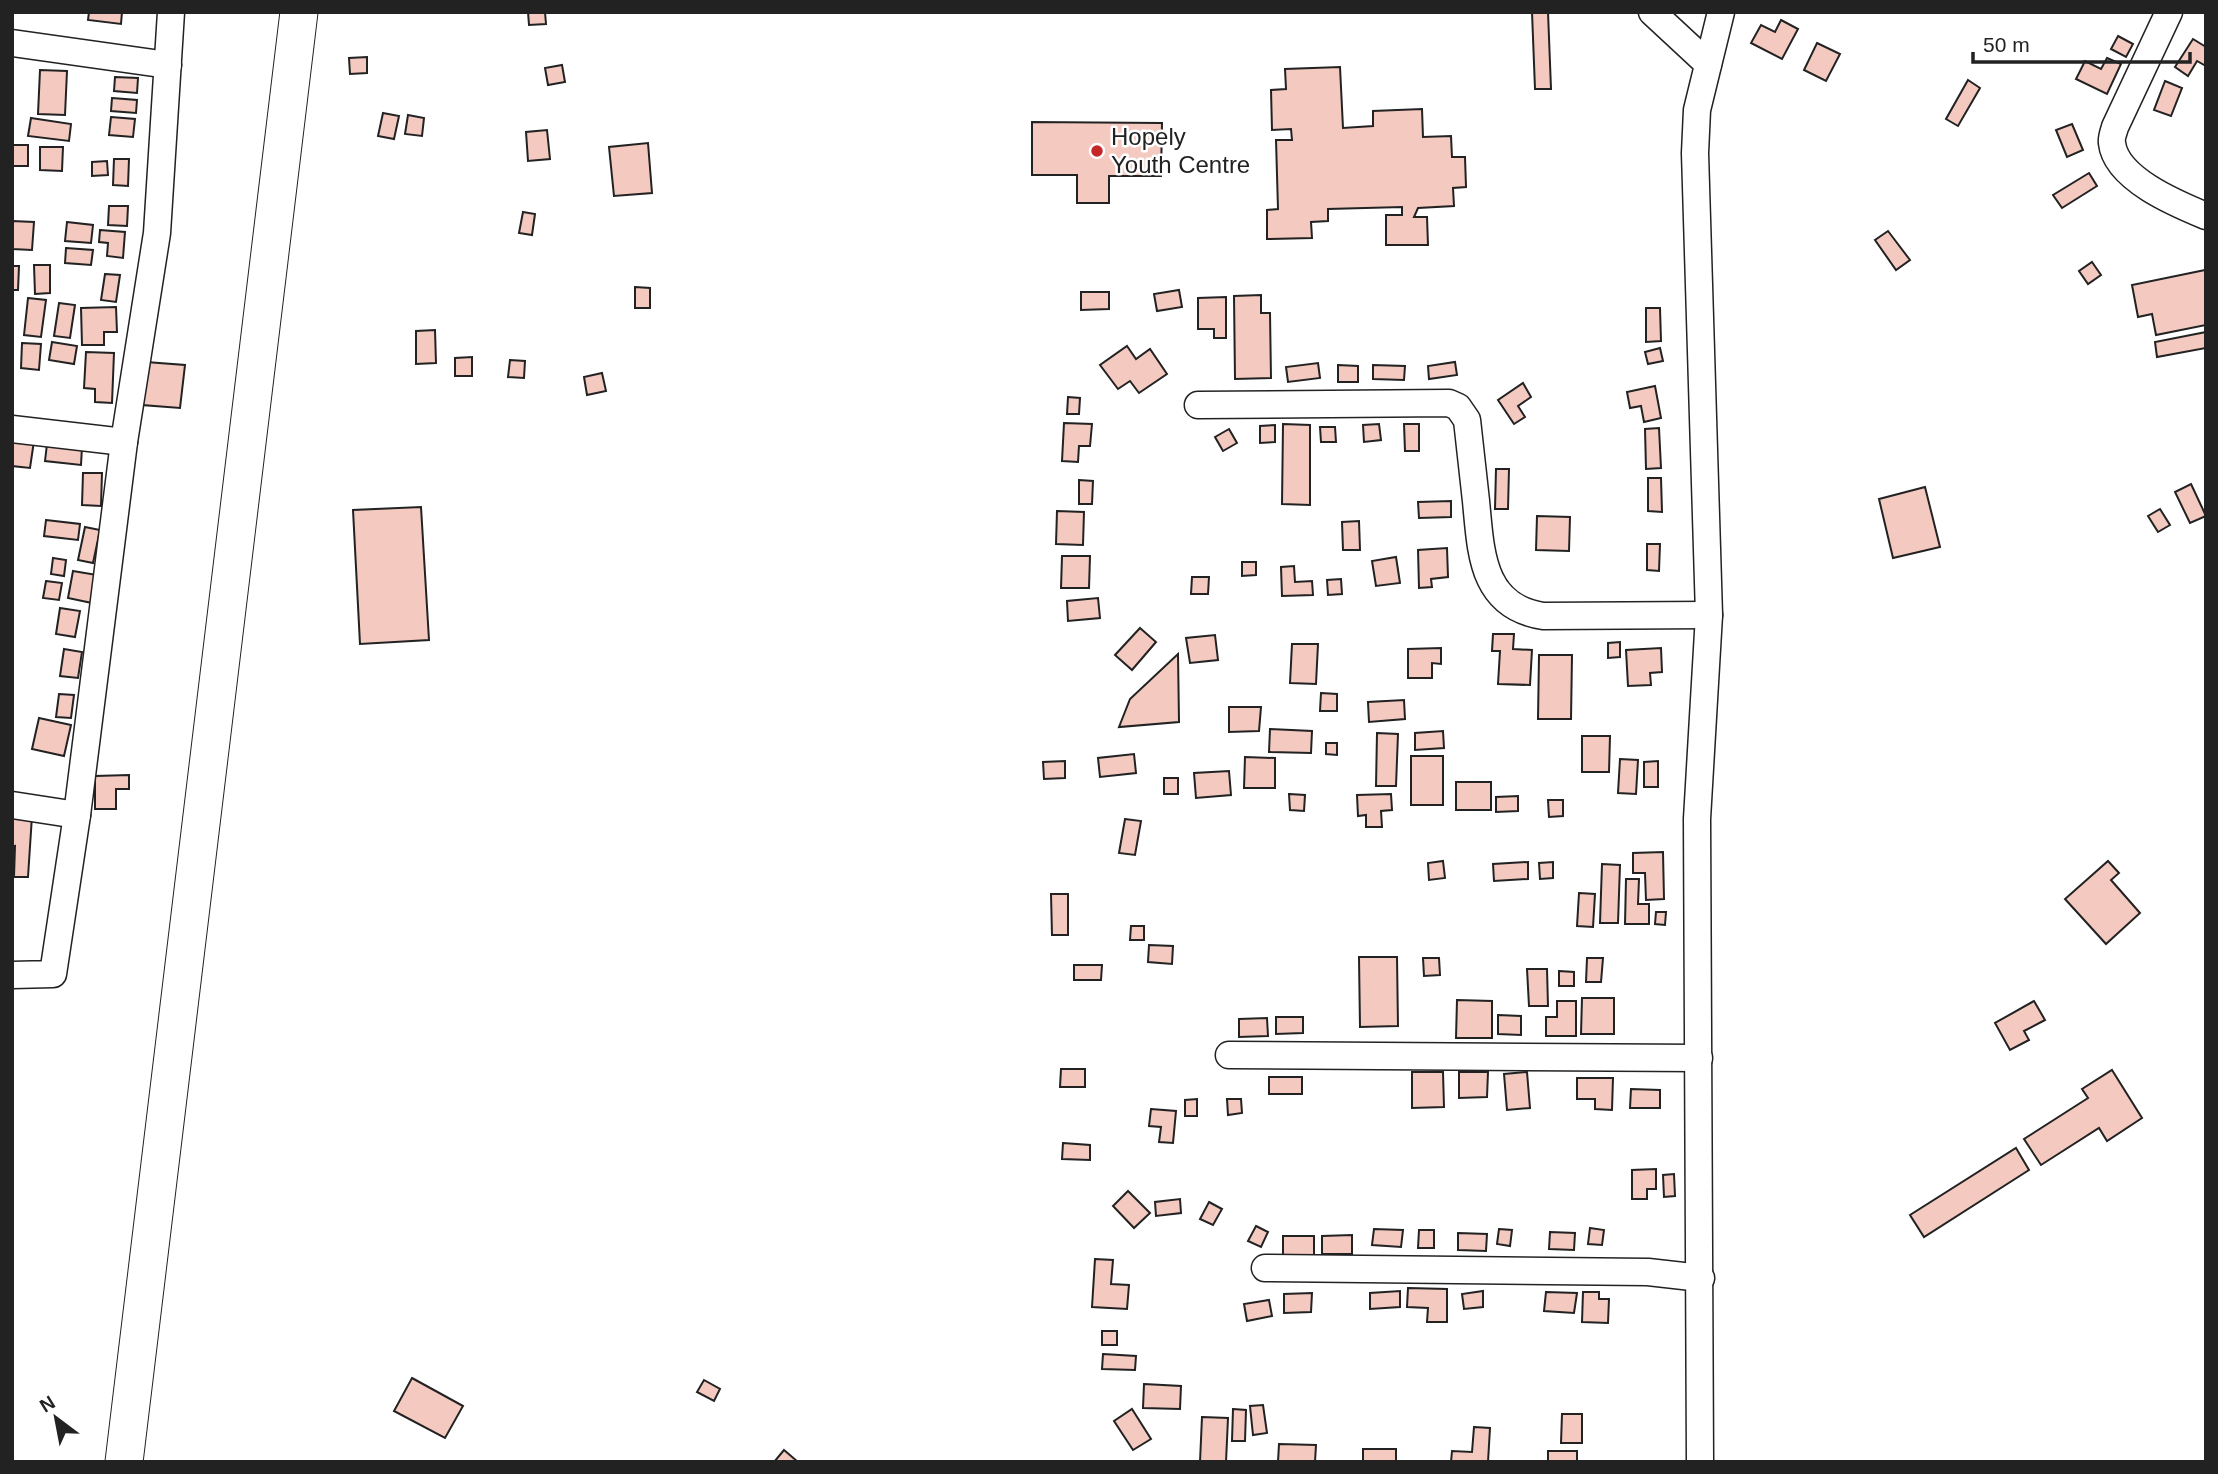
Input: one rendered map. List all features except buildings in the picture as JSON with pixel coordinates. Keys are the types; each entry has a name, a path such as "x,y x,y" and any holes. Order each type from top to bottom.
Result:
{"main road":[{"path":"124,1462 299,12"}],"street":[{"path":"12,975 53,974 77,815 124,442 157,233 171,12"},
{"path":"1652,12 1708,64"},
{"path":"1700,1462 1697,819 1709,615 1695,153 1697,110 1721,12"},
{"path":"2169,12 2115,127 2111,142 2116,156 2142,184 2160,197 2206,216"},
{"path":"12,43 168,65"},
{"path":"1198,405 1449,403 1458,407 1467,420 1481,551 1487,574 1511,606 1543,616 1709,615"},
{"path":"12,429 124,442"},
{"path":"12,805 77,815"},
{"path":"1229,1055 1699,1058"},
{"path":"1265,1268 1648,1272 1701,1278"}],"place":[{"name":"Hopely Youth Centre","path":"1097,151"}]}
